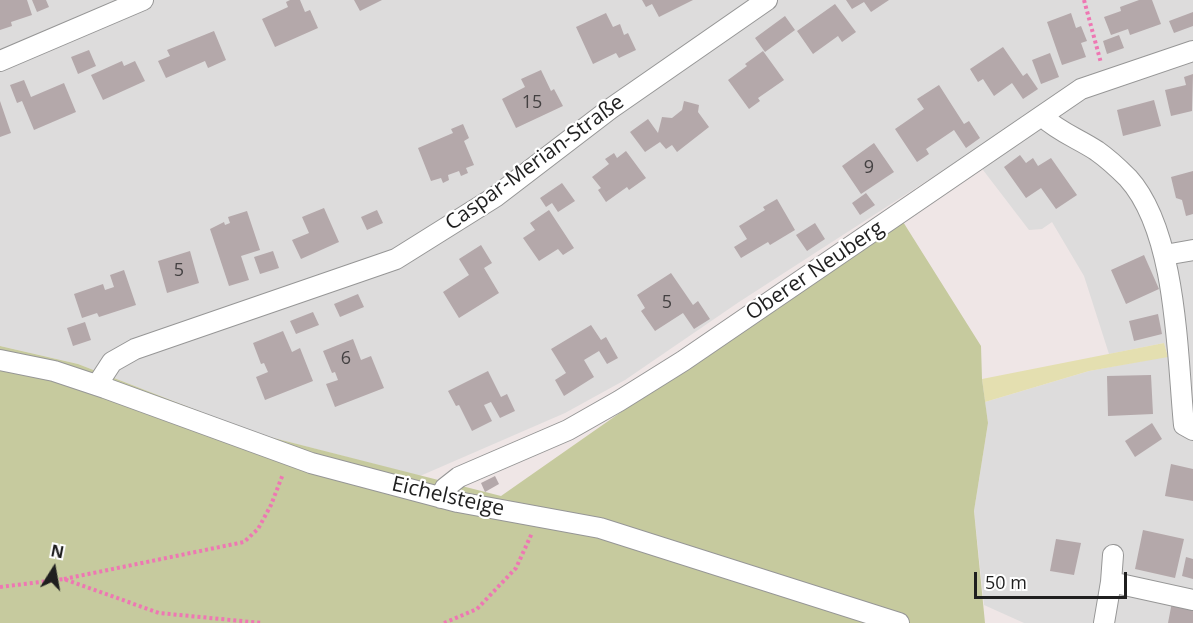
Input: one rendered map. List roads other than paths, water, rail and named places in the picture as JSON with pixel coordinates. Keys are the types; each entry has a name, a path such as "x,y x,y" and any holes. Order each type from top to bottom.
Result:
{"street":[{"path":"0,61 143,0"},
{"name":"Caspar-Merian-Straße","path":"97,385 112,362 135,349 396,259 495,197 610,109 767,0"},
{"name":"Oberer Neuberg","path":"441,498 445,488 459,477 568,430 674,367 1081,89 1193,51"},
{"path":"1043,117 1054,127 1098,152 1129,179 1152,217 1165,255 1184,425 1193,430"},
{"path":"1165,255 1193,250"},
{"name":"Eichelsteige","path":"0,360 54,371 97,385 311,464 441,498 600,528 899,623"},
{"path":"1104,623 1113,555"},
{"path":"1111,582 1193,600"}]}
